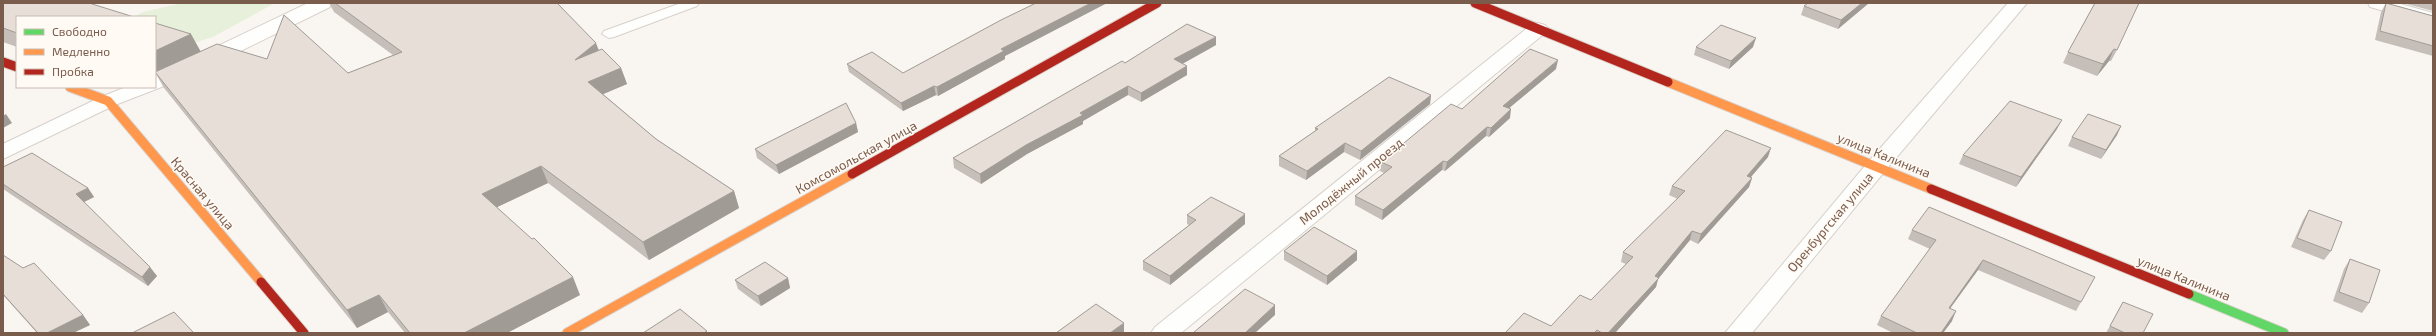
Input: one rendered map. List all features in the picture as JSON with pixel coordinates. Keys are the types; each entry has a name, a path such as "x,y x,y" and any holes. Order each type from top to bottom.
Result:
{"street":[{"path":"156,83 183,72 322,3"},
{"name":"Комсомольская улица","path":"567,333 1157,3"},
{"name":"улица Калинина","path":"1475,3 2284,333"},
{"name":"Оренбургская улица","path":"1738,333 1877,166 2018,3"},
{"path":"2377,3 2433,19"},
{"name":"Молодёжный проезд","path":"1164,333 1538,29"},
{"path":"3,62 16,67"},
{"name":"Красная улица","path":"73,88 108,101 304,333"},
{"path":"3,152 108,101 142,88"}],"lane":[{"path":"609,34 693,3"}],"green space":[{"path":"182,3 275,3 213,37 180,47 156,31 156,16 136,16 143,12"}],"building":[{"path":"3,3 89,3 131,16 16,16 16,33 3,28"},
{"path":"335,3 557,3 596,43 575,60 602,49 621,68 588,82 656,139 734,191 643,242 541,166 482,194 532,239 534,238 573,277 464,333 410,333 379,295 347,310 156,72 217,44 267,59 284,15 348,73 402,52"},
{"path":"1036,3 1091,3 1001,49 1004,51 937,87 934,86 901,103 847,64 872,52 903,73 1001,20"},
{"path":"1808,3 1862,3 1841,20 1804,6"},
{"path":"2095,3 2139,3 2117,50 2114,49 2103,64 2068,52"},
{"path":"2386,3 2433,16 2433,46 2380,31"},
{"path":"156,23 191,34 156,51"},
{"path":"1187,24 1216,37 1174,59 1187,66 1141,93 1128,86 1080,113 1083,115 1026,145 980,174 953,158 1122,61 1125,63"},
{"path":"1721,25 1756,38 1731,61 1696,47"},
{"path":"1530,49 1558,60 1503,106 1511,109 1491,128 1487,127 1447,162 1443,161 1383,210 1355,196 1392,167 1381,162 1451,104 1462,109"},
{"path":"1389,77 1431,95 1361,151 1345,143 1307,171 1279,156 1318,129 1315,128"},
{"path":"2010,101 2062,120 2021,177 1963,155"},
{"path":"846,103 856,123 776,165 755,149"},
{"path":"2088,114 2121,126 2106,150 2072,137"},
{"path":"1726,130 1771,148 1747,176 1752,178 1701,234 1692,231 1655,276 1659,278 1608,333 1602,333 1597,330 1594,333 1505,333 1524,313 1551,326 1580,295 1591,300 1633,257 1623,252 1685,191 1672,186"},
{"path":"32,153 88,188 76,194 150,267 142,277 3,184 3,167"},
{"path":"1211,197 1245,214 1170,276 1143,261 1196,220 1187,215"},
{"path":"1929,207 2095,277 2081,302 1983,260 1949,308 1956,311 1941,333 1917,333 1881,316 1936,240 1912,230"},
{"path":"2309,210 2342,222 2331,251 2297,238"},
{"path":"1314,227 1357,251 1327,276 1284,251"},
{"path":"3,255 23,268 34,263 83,315 47,333 38,333 3,294"},
{"path":"2350,259 2380,270 2369,303 2339,292"},
{"path":"765,262 788,278 758,296 735,280"},
{"path":"1245,289 1275,305 1245,333 1193,333"},
{"path":"2123,302 2153,314 2143,333 2125,333 2110,326"},
{"path":"1096,304 1124,323 1110,333 1056,333"},
{"path":"680,309 707,331 704,333 643,333"},
{"path":"174,312 194,333 132,333"}],"traffic: fast":[{"path":"2189,294 2284,333"}],"traffic: slow":[{"path":"1668,82 1931,189"},
{"path":"73,88 108,101 261,282"},
{"path":"567,333 852,174"}],"traffic: jam":[{"path":"852,174 1157,3"},
{"path":"1475,3 1668,82"},
{"path":"3,62 16,67"},
{"path":"1931,189 2189,294"},
{"path":"261,282 304,333"}]}
